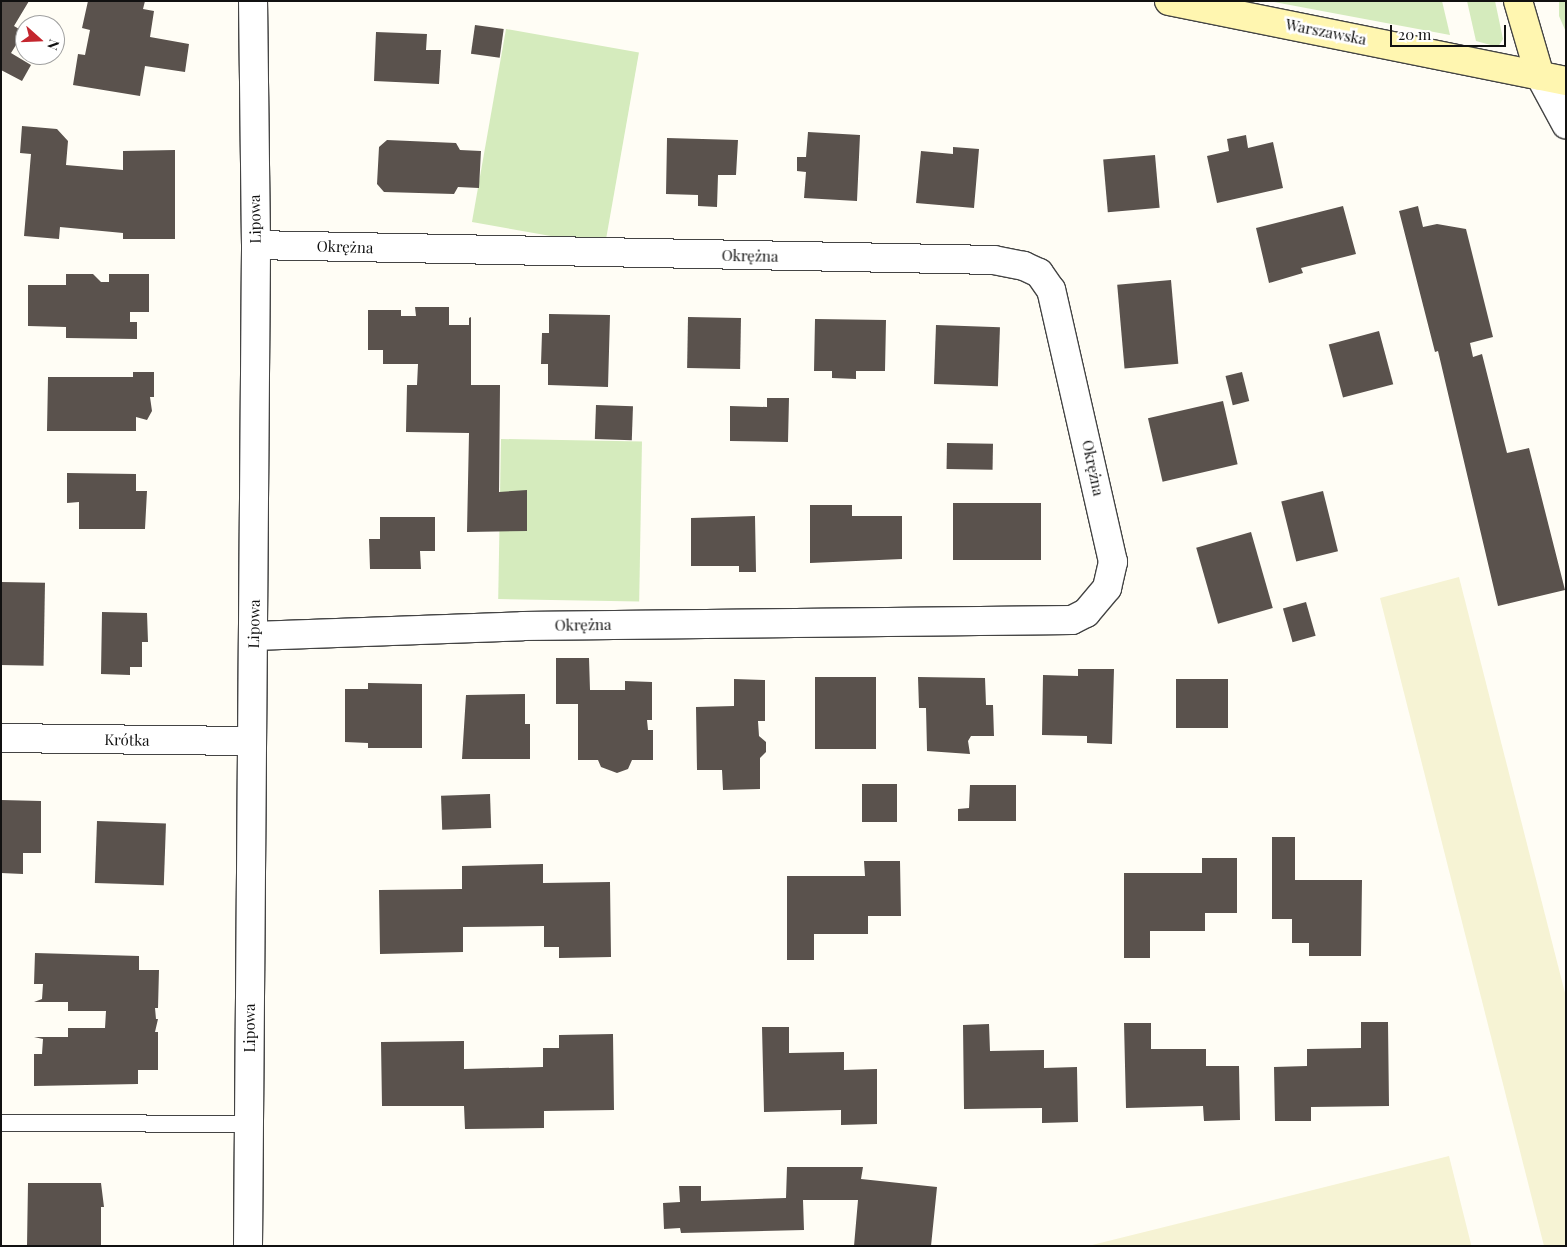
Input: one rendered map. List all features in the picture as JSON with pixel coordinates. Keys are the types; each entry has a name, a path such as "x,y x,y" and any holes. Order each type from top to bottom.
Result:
{"main road":[{"name":"Warszawska","path":"1169,1 1553,79"},
{"path":"1518,1 1553,79"}],"street":[{"name":"Lipowa","path":"248,1246 256,245 253,1"},
{"path":"1553,79 1566,124"},
{"name":"Okrężna","path":"254,636 523,626 1072,620 1086,613 1107,588 1113,562 1051,290 1039,273 1024,266 994,260 256,245"},
{"name":"Krótka","path":"1,738 252,742"}],"lane":[{"path":"1,1123 249,1124"}],"shaded area":[{"path":"1459,577 1566,997 1566,1246 1544,1246 1380,598"},
{"path":"1449,1156 1471,1246 1088,1246"}],"green space":[{"path":"1269,1 1442,1 1450,35"},
{"path":"1467,1 1495,1 1503,39 1498,47 1476,41"},
{"path":"1559,1 1566,1 1566,32 1559,16"},
{"path":"506,29 639,52 605,245 472,222"},
{"path":"501,439 642,441 639,601 498,599"}],"building":[{"path":"1,1 29,1 21,15 15,15 15,47 11,53 15,55 15,65 31,65 22,81 1,70"},
{"path":"88,1 145,1 143,9 154,11 150,37 189,44 185,72 145,66 140,96 73,85 78,54 85,55 90,30 82,28"},
{"path":"475,25 504,29 500,58 471,54"},
{"path":"376,32 427,34 426,50 441,50 439,84 374,81"},
{"path":"22,126 57,129 68,141 66,165 123,170 123,151 175,150 175,239 123,239 123,233 60,227 59,239 24,236 31,154 20,153"},
{"path":"808,132 860,135 857,201 804,198 806,172 797,171 797,157 806,157"},
{"path":"1246,135 1248,148 1273,142 1283,188 1217,203 1207,156 1229,151 1227,139"},
{"path":"667,138 738,140 736,175 718,175 717,207 698,206 698,195 666,194"},
{"path":"387,140 456,143 460,150 481,151 479,188 458,187 454,194 384,192 377,184 379,147"},
{"path":"953,147 979,149 974,208 916,203 921,151 953,154"},
{"path":"1155,155 1160,208 1108,212 1103,160"},
{"path":"1343,206 1356,254 1301,268 1303,273 1269,283 1256,228"},
{"path":"1418,206 1423,227 1437,224 1466,229 1493,337 1470,343 1473,357 1482,354 1507,453 1529,448 1565,590 1498,606 1438,351 1435,352 1399,211"},
{"path":"66,274 93,274 101,282 109,282 109,274 149,274 149,312 130,312 130,322 137,322 137,339 66,338 66,327 28,326 28,285 66,285"},
{"path":"1171,280 1178,364 1125,368 1117,285"},
{"path":"415,307 449,307 449,325 469,325 469,318 471,317 471,385 500,385 499,492 527,490 527,531 467,532 469,433 406,432 407,385 417,385 418,364 383,364 383,350 368,350 368,310 401,310 401,316 416,316"},
{"path":"549,314 610,315 608,387 548,385 548,364 541,364 542,333 549,333"},
{"path":"688,317 741,318 740,369 687,368"},
{"path":"815,319 886,320 885,371 856,371 856,379 832,378 832,371 814,371"},
{"path":"936,325 1000,327 998,386 934,384"},
{"path":"1379,331 1393,384 1343,398 1329,344"},
{"path":"133,372 154,372 154,397 150,397 152,411 147,420 136,417 136,431 47,431 48,377 133,377"},
{"path":"1242,372 1249,401 1233,405 1226,376"},
{"path":"767,398 789,398 788,442 730,441 730,406 767,407"},
{"path":"1223,401 1238,464 1163,482 1148,418"},
{"path":"596,405 633,406 632,440 595,439"},
{"path":"947,443 993,444 993,470 947,469"},
{"path":"67,473 136,474 136,491 147,491 145,529 79,529 79,502 67,503"},
{"path":"1323,491 1338,551 1296,562 1281,501"},
{"path":"953,503 1041,503 1041,560 953,560"},
{"path":"810,505 852,505 852,516 902,516 902,559 810,563"},
{"path":"755,516 756,572 739,572 739,566 691,566 691,518"},
{"path":"380,517 435,517 435,551 420,551 421,569 370,569 369,539 380,539"},
{"path":"1251,532 1273,608 1218,624 1196,548"},
{"path":"1,582 45,583 44,666 1,665"},
{"path":"1306,602 1316,636 1293,642 1283,609"},
{"path":"102,612 147,613 148,642 142,642 142,667 130,667 130,675 101,674"},
{"path":"556,658 589,658 590,690 625,690 625,681 652,682 652,720 647,720 648,730 653,730 653,760 632,760 628,769 617,773 601,767 598,760 578,760 578,704 556,704"},
{"path":"1078,669 1114,669 1112,744 1087,743 1087,736 1042,735 1043,675 1078,676"},
{"path":"815,677 876,677 876,749 815,749"},
{"path":"918,677 985,678 986,705 993,705 994,736 971,736 968,741 970,754 927,751 926,708 919,708"},
{"path":"734,679 765,680 765,721 758,721 759,736 766,742 766,752 760,758 760,789 723,790 722,770 697,770 696,707 734,706"},
{"path":"1176,679 1228,679 1228,728 1176,728"},
{"path":"368,683 422,684 422,748 368,748 368,743 345,742 345,689 368,689"},
{"path":"525,694 525,724 530,724 530,759 462,759 466,695"},
{"path":"862,784 897,784 897,822 862,822"},
{"path":"970,785 1016,785 1016,821 958,821 958,809 969,808"},
{"path":"490,794 491,828 442,830 441,796"},
{"path":"1,800 41,801 41,853 23,853 23,874 1,873"},
{"path":"97,821 166,823 164,885 95,883"},
{"path":"1272,837 1295,837 1295,880 1362,880 1361,956 1309,956 1309,943 1292,943 1292,919 1272,919"},
{"path":"1202,858 1237,858 1237,913 1205,913 1205,931 1150,931 1150,958 1124,958 1124,873 1202,873"},
{"path":"864,861 900,861 901,916 868,916 868,934 814,934 814,960 787,960 787,876 865,876"},
{"path":"543,864 543,883 610,882 611,957 559,958 559,947 544,947 544,926 463,927 463,952 380,954 379,890 462,889 462,866"},
{"path":"35,953 139,956 139,970 159,970 158,1008 155,1008 156,1019 158,1019 155,1032 158,1032 158,1070 138,1070 138,1084 34,1086 34,1054 42,1054 43,1039 34,1037 68,1037 68,1028 105,1028 106,1011 68,1011 68,1002 34,1002 42,999 43,984 34,984"},
{"path":"1361,1022 1388,1022 1389,1106 1311,1107 1311,1121 1275,1121 1274,1067 1307,1066 1307,1049 1361,1048"},
{"path":"1124,1023 1151,1023 1151,1049 1206,1049 1206,1066 1239,1066 1240,1120 1204,1121 1203,1106 1126,1108"},
{"path":"989,1024 990,1051 1044,1050 1044,1068 1077,1067 1078,1122 1042,1123 1042,1108 964,1109 963,1025"},
{"path":"762,1027 789,1027 789,1053 844,1052 844,1070 877,1069 877,1124 841,1125 841,1110 764,1112"},
{"path":"613,1034 614,1110 544,1111 544,1128 465,1129 464,1106 382,1106 381,1042 464,1041 464,1069 543,1067 543,1048 559,1048 559,1035"},
{"path":"787,1167 863,1167 861,1179 937,1187 931,1246 854,1246 858,1200 803,1200 804,1230 681,1233 680,1228 664,1229 663,1203 680,1202 679,1186 701,1186 701,1201 786,1198"},
{"path":"28,1183 101,1183 104,1207 101,1207 101,1246 27,1246"}]}
